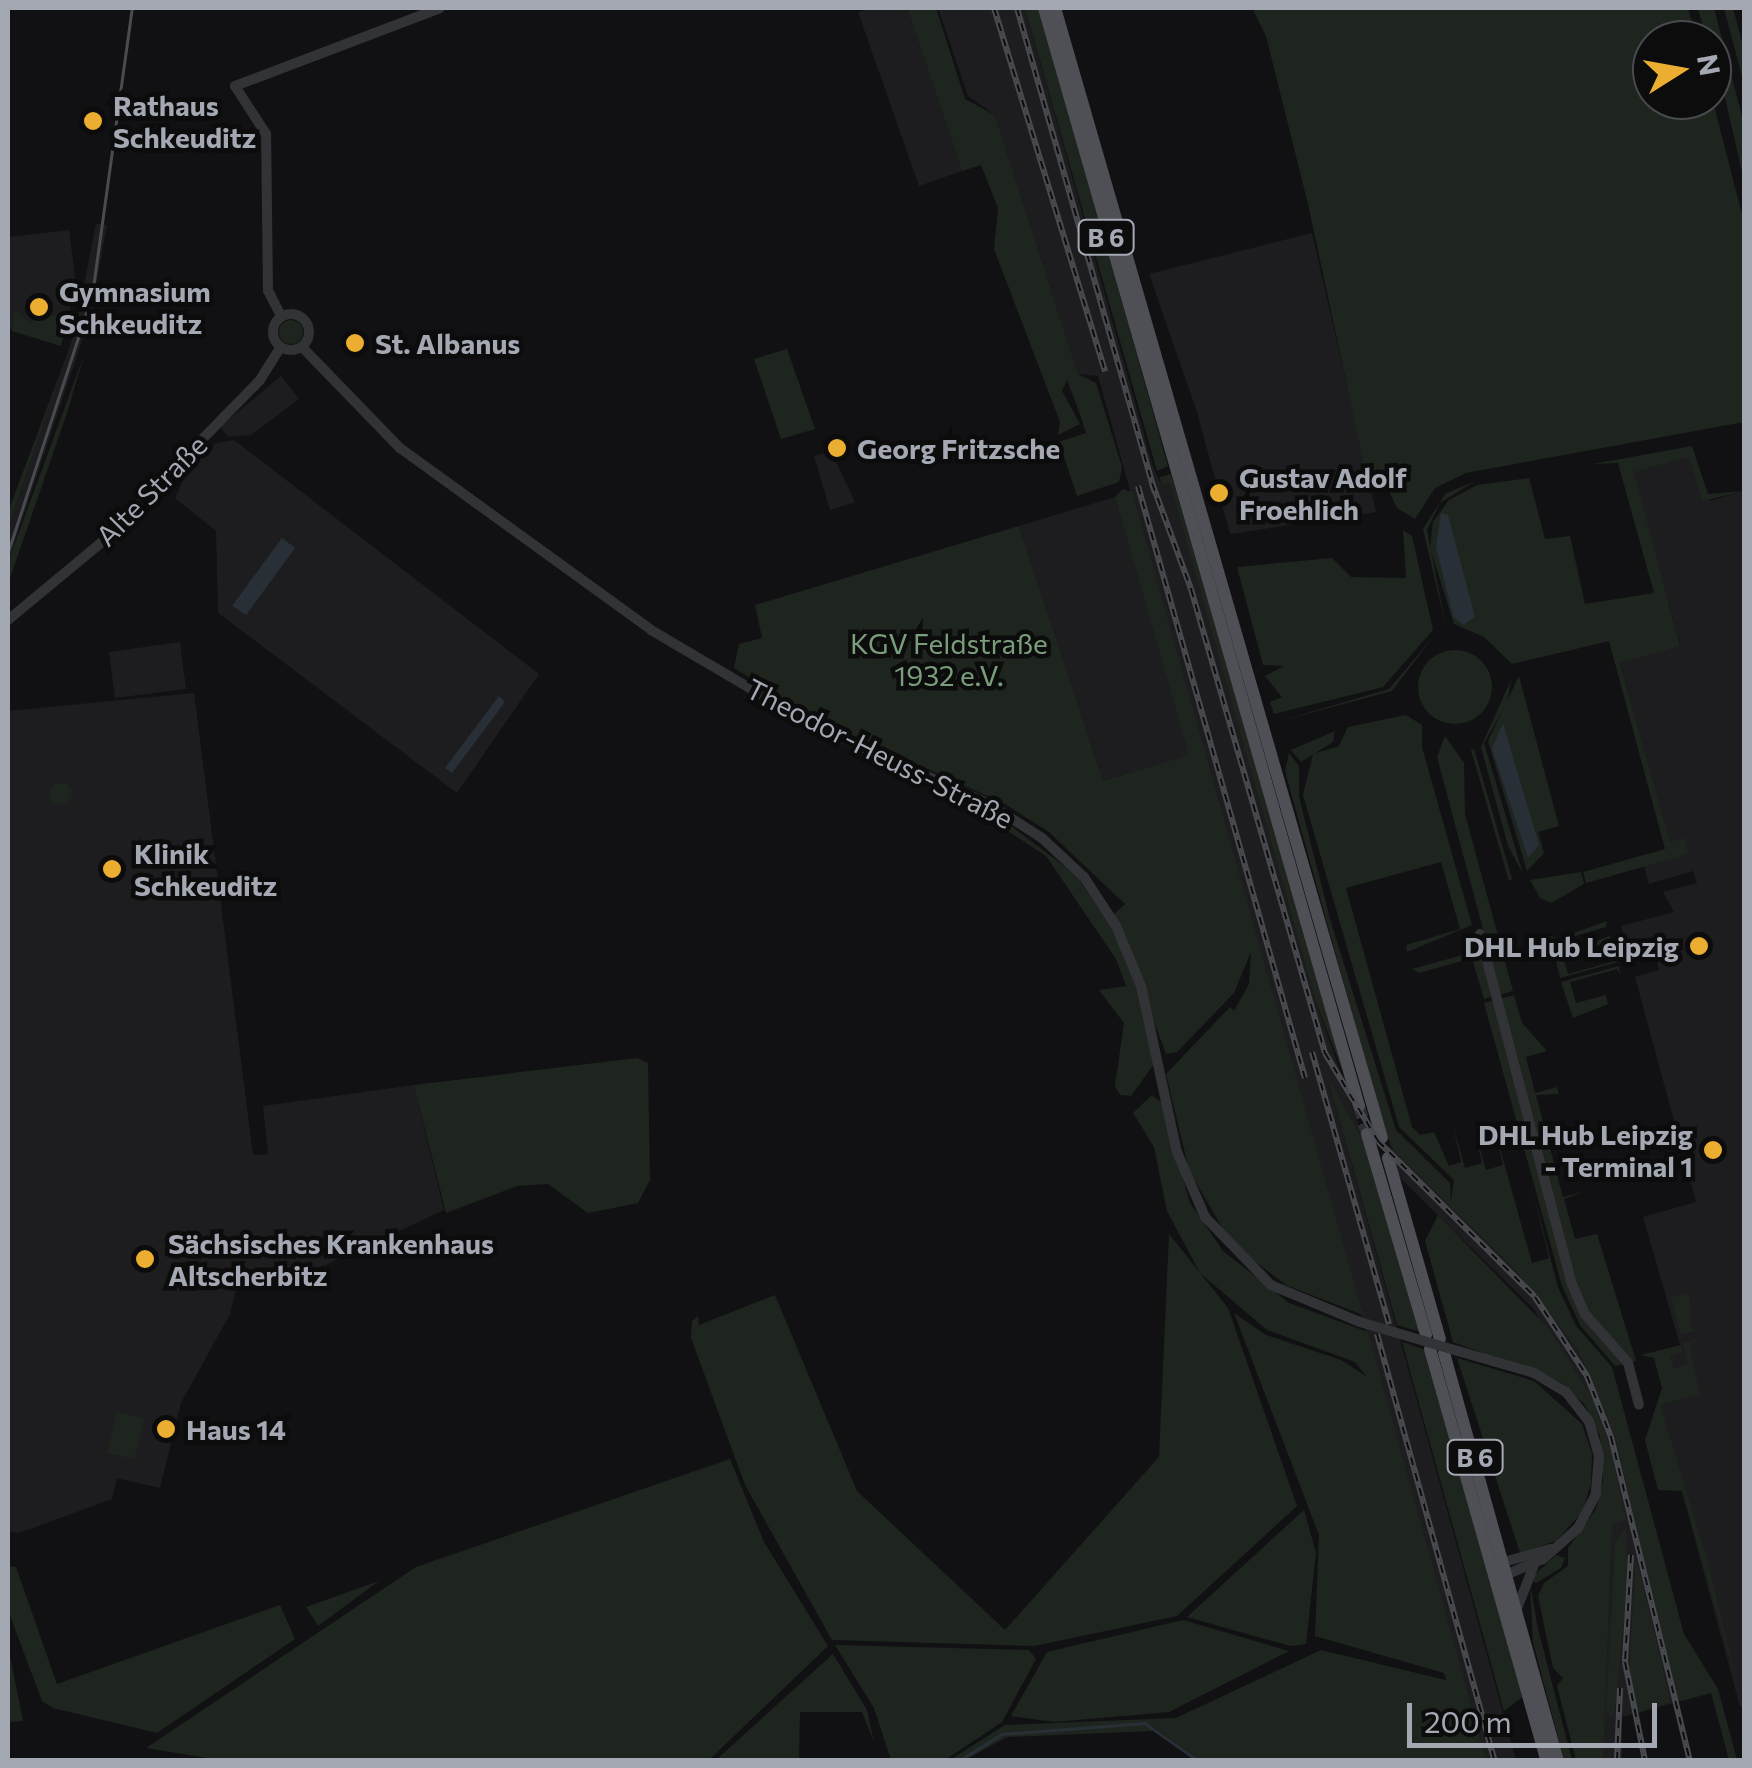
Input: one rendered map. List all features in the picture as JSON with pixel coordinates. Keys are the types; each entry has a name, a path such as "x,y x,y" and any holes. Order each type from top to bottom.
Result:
{"main road":[{"name":"B 6","path":"1044,8 1374,1136 1440,1345"},
{"name":"B 6","path":"1056,8 1179,468 1359,1106"},
{"name":"B 6","path":"1388,1158 1501,1570 1546,1760"},
{"name":"B 6","path":"1501,1570 1518,1606 1558,1760"}],"street":[{"path":"281,316 268,290 266,134 235,86 440,8"},
{"path":"298,315 306,322 302,347 280,348 272,332 281,316 298,315"},
{"name":"Theodor-Heuss-Straße","path":"302,347 400,448 651,630 809,723 988,804 1042,838 1084,877 1116,926 1141,986 1177,1152 1205,1217 1231,1252 1271,1286 1360,1322 1551,1381 1589,1421 1599,1456 1596,1494 1561,1545 1536,1563 1501,1570"},
{"name":"Alte Straße","path":"8,620 102,542 260,380 280,348"},
{"path":"1480,934 1572,1284 1585,1314 1628,1363 1639,1404"},
{"path":"1501,1570 1561,1545"},
{"path":"1518,1606 1536,1563"}],"shaded area":[{"path":"870,8 907,8 962,171 919,186 858,12"},
{"path":"938,8 1025,8 1153,467 1161,484 1170,482 1315,999 1366,1147 1329,1082 1516,1760 1486,1760 1098,376 1078,374 995,115 968,96"},
{"path":"96,224 107,225 91,314 8,562 8,528 75,330"},
{"name":"Gymnasium Schkeuditz","path":"69,230 76,285 61,345 8,328 8,237"},
{"path":"1312,233 1376,512 1230,534 1197,412 1149,274"},
{"path":"281,376 299,399 251,435 228,437 220,427"},
{"path":"234,440 539,674 457,793 218,613 216,531 175,498 187,472 216,443"},
{"path":"831,451 855,502 830,510 814,456"},
{"path":"1689,452 1710,501 1744,491 1744,1705 1740,1707 1658,1402 1673,1369 1669,1356 1682,1352 1643,1217 1696,1202 1635,977 1659,970 1651,939 1626,945 1621,926 1674,912 1663,892 1697,883 1693,871 1649,884 1644,866 1689,853 1670,843 1620,662 1680,645 1631,464"},
{"path":"1115,497 1190,755 1103,781 1019,526"},
{"path":"1441,513 1448,515 1475,617 1463,625 1453,616 1436,547"},
{"path":"282,538 295,548 246,615 232,606"},
{"path":"180,642 186,689 115,698 109,652"},
{"path":"194,693 253,1155 268,1154 263,1106 414,1085 444,1210 317,1269 240,1273 230,1314 181,1403 160,1488 117,1478 112,1499 19,1533 8,1531 8,711"},
{"path":"499,696 505,702 452,773 445,768"},
{"path":"1503,723 1539,845 1528,858 1492,749"},
{"path":"1384,1125 1403,1157 1546,1299 1611,1393 1693,1698 1622,1717 1622,1760 1601,1760 1600,1741 1609,1445 1533,1308 1400,1178"}],"green space":[{"path":"907,8 936,8 965,99 995,115 1078,374 1096,383 1122,467 1119,482 1077,496 1059,442 1086,433 1080,414 1067,380 1062,391 1080,424 1058,435 1060,422 994,249 998,208 981,165 962,171"},
{"path":"1025,8 1040,8 1168,466 1157,471"},
{"path":"1252,8 1688,8 1691,20 1632,20 1632,120 1718,120 1744,222 1744,422 1466,473 1435,488 1415,519 1397,508 1382,477 1365,469 1308,204 1266,36"},
{"path":"1698,8 1714,8 1717,20 1701,20"},
{"path":"1724,8 1733,8 1744,49 1744,84 1732,38 1732,20 1727,20"},
{"path":"1732,78 1744,124 1744,181 1730,120"},
{"path":"15,310 32,326 33,318 69,313 61,346 12,331"},
{"path":"291,320 303,332 291,344 279,332"},
{"path":"787,349 815,429 781,439 754,359"},
{"path":"68,352 8,528 8,512"},
{"path":"84,355 67,413 8,584 8,562"},
{"path":"1692,446 1708,494 1744,491 1703,501 1689,457 1634,472 1680,646 1620,663 1670,842 1685,838 1689,854 1586,883 1583,872 1665,849 1609,641 1512,664 1484,637 1454,624 1430,548 1433,522 1449,500 1477,485 1529,478 1545,539 1570,536 1585,604 1654,593 1618,463 1593,464"},
{"path":"1171,474 1343,1072 1315,999 1170,483 1161,484 1160,477"},
{"path":"1475,481 1440,503 1427,530 1446,627 1423,529 1445,494"},
{"name":"KGV Feldstraße 1932 e.V.","path":"1123,489 1132,492 1363,1315 1286,1285 1231,1243 1189,1170 1166,1074 1230,1007 1234,1011 1249,984 1251,952 1234,993 1177,1052 1166,1054 1114,914 1125,904 1049,832 1005,804 813,717 734,668 739,644 762,638 755,605 1019,526 1103,781 1189,755 1115,497"},
{"path":"1403,530 1412,536 1433,630 1383,687 1274,714 1270,702 1282,697 1265,676 1284,666 1263,665 1237,567 1332,558 1351,577 1406,578"},
{"path":"1434,636 1392,691 1276,722 1389,689"},
{"path":"1455,650 1481,661 1492,687 1481,713 1455,724 1429,713 1418,687 1429,661"},
{"path":"1519,676 1559,826 1538,832 1544,853 1527,871 1488,741"},
{"path":"1511,680 1507,703 1484,743 1523,874 1508,846 1481,747"},
{"path":"1406,715 1422,725 1422,747 1472,925 1407,952 1406,945 1460,929 1441,862 1346,888 1412,1127 1420,1135 1434,1132 1449,1166 1461,1162 1453,1126 1465,1168 1482,1163 1472,1121 1486,1170 1503,1165 1491,1116 1532,1263 1549,1258 1531,1184 1558,1287 1576,1326 1612,1367 1684,1634 1718,1689 1737,1760 1729,1760 1711,1693 1677,1702 1615,1436 1579,1351 1510,1264 1394,1151 1379,1111 1285,771 1289,753 1299,766 1299,797 1332,926 1396,1130 1450,1183 1451,1201 1454,1180 1399,1127 1303,795 1313,754 1339,746 1348,727"},
{"path":"1335,731 1333,742 1301,762 1291,750"},
{"path":"1445,736 1464,763 1465,814 1513,991 1484,999 1472,958 1419,973 1412,969 1488,948 1437,757"},
{"path":"1474,749 1512,879 1509,881 1471,750"},
{"path":"61,783 69,786 69,802 61,805 53,802 50,794 53,786"},
{"path":"990,810 1076,875 1113,930 1139,992 1154,1064 1131,1096 1120,1095 1115,1086 1124,1023 1099,990 1126,986 1116,959 1046,856 982,814"},
{"path":"1581,872 1584,884 1551,903 1540,898 1530,880"},
{"path":"1607,921 1606,927 1558,941 1562,954 1610,936 1612,947 1610,942 1562,955 1568,974 1615,961 1614,954 1618,962 1560,978 1550,936 1558,939"},
{"path":"1619,966 1620,975 1617,969 1570,982 1576,1003 1606,995 1608,1004 1573,1018 1561,982"},
{"path":"1514,995 1522,1023 1547,1051 1526,1057 1535,1093 1557,1087 1559,1094 1536,1095 1563,1197 1586,1191 1564,1199 1575,1239 1597,1234 1636,1361 1615,1366 1580,1325 1562,1286 1484,1003"},
{"path":"637,1058 648,1063 650,1180 638,1203 588,1213 548,1184 517,1186 446,1213 414,1085"},
{"path":"1327,1075 1366,1147 1421,1332 1397,1325"},
{"path":"1152,1095 1162,1103 1190,1203 1223,1251 1289,1303 1368,1332 1486,1760 1199,1760 1151,1725 1152,1731 1007,1737 965,1760 950,1760 1005,1725 1176,1718 1321,1650 1446,1680 1444,1673 1315,1636 1319,1535 1234,1313 1266,1335 1341,1360 1367,1377 1355,1362 1267,1330 1200,1273 1167,1211 1154,1147 1133,1113"},
{"path":"1438,1215 1549,1329 1594,1401 1611,1449 1626,1520 1612,1524 1603,1760 1576,1760 1557,1686 1563,1678 1553,1668 1538,1596 1544,1583 1568,1566 1568,1548 1596,1509 1603,1481 1600,1436 1585,1405 1562,1383 1453,1342 1425,1241"},
{"path":"1169,1234 1228,1308 1297,1506 1177,1616 1034,1646 832,1640 745,1485 691,1338 692,1321 698,1316 699,1325 775,1295 857,1491 1005,1630 1159,1457"},
{"path":"1689,1293 1691,1329 1704,1328 1681,1334 1671,1297"},
{"path":"1704,1339 1689,1345 1700,1394 1660,1405 1705,1552 1740,1695 1682,1491 1658,1490 1645,1440 1662,1388 1654,1358 1641,1355 1681,1345 1683,1352 1670,1356 1674,1369 1689,1364 1683,1343"},
{"path":"1402,1342 1426,1350 1524,1696 1504,1711"},
{"path":"1457,1358 1534,1381 1582,1424 1592,1454 1591,1484 1582,1512 1556,1541 1520,1553"},
{"path":"117,1412 144,1419 134,1459 107,1453"},
{"path":"730,1459 764,1542 828,1646 709,1760 219,1760 146,1748 416,1567"},
{"path":"1304,1510 1316,1553 1306,1644 1290,1646 1187,1617"},
{"path":"1626,1527 1628,1579 1614,1717 1606,1711 1615,1544"},
{"path":"1556,1555 1565,1558 1561,1568 1536,1583 1530,1579"},
{"path":"1636,1557 1671,1702 1637,1713 1629,1673"},
{"path":"8,1566 16,1567 57,1684 280,1605 295,1639 157,1733 53,1708 42,1701 9,1613"},
{"path":"379,1581 318,1626 306,1607"},
{"path":"1530,1583 1572,1760 1564,1760 1533,1642"},
{"path":"1183,1620 1289,1651 1169,1712 1054,1722 1011,1716 1047,1652"},
{"path":"835,1645 1029,1650 1036,1659 1002,1722 945,1760 891,1760 874,1708"},
{"path":"8,1646 23,1721 8,1722"},
{"path":"833,1654 867,1710 874,1742 862,1712 800,1712 799,1760 716,1760"}],"waterway":[{"path":"960,1760 1002,1734 1145,1723 1197,1760"}],"tunnel":[{"path":"1359,1106 1367,1134"}],"tram line":[{"path":"8,552 92,295 132,8"}],"railway":[{"path":"994,8 1105,371"},
{"path":"1017,8 1155,493"},
{"path":"1152,483 1191,589 1325,1053 1378,1141 1535,1297 1587,1376 1611,1437 1690,1760"},
{"path":"1138,486 1305,1078"},
{"path":"1312,1052 1389,1324"},
{"path":"1377,1334 1494,1760"},
{"path":"1631,1555 1625,1662 1645,1760"},
{"path":"1617,1760 1620,1688"}],"place":[{"name":"Rathaus Schkeuditz","path":"93,121"},
{"name":"Gymnasium Schkeuditz","path":"39,307"},
{"name":"St. Albanus","path":"355,343"},
{"name":"Georg Fritzsche","path":"837,448"},
{"name":"Gustav Adolf Froehlich","path":"1219,493"},
{"name":"Klinik Schkeuditz","path":"112,869"},
{"name":"DHL Hub Leipzig","path":"1699,946"},
{"name":"DHL Hub Leipzig - Terminal 1","path":"1713,1150"},
{"name":"Sächsisches Krankenhaus Altscherbitz","path":"145,1259"},
{"name":"Haus 14","path":"166,1429"}]}
